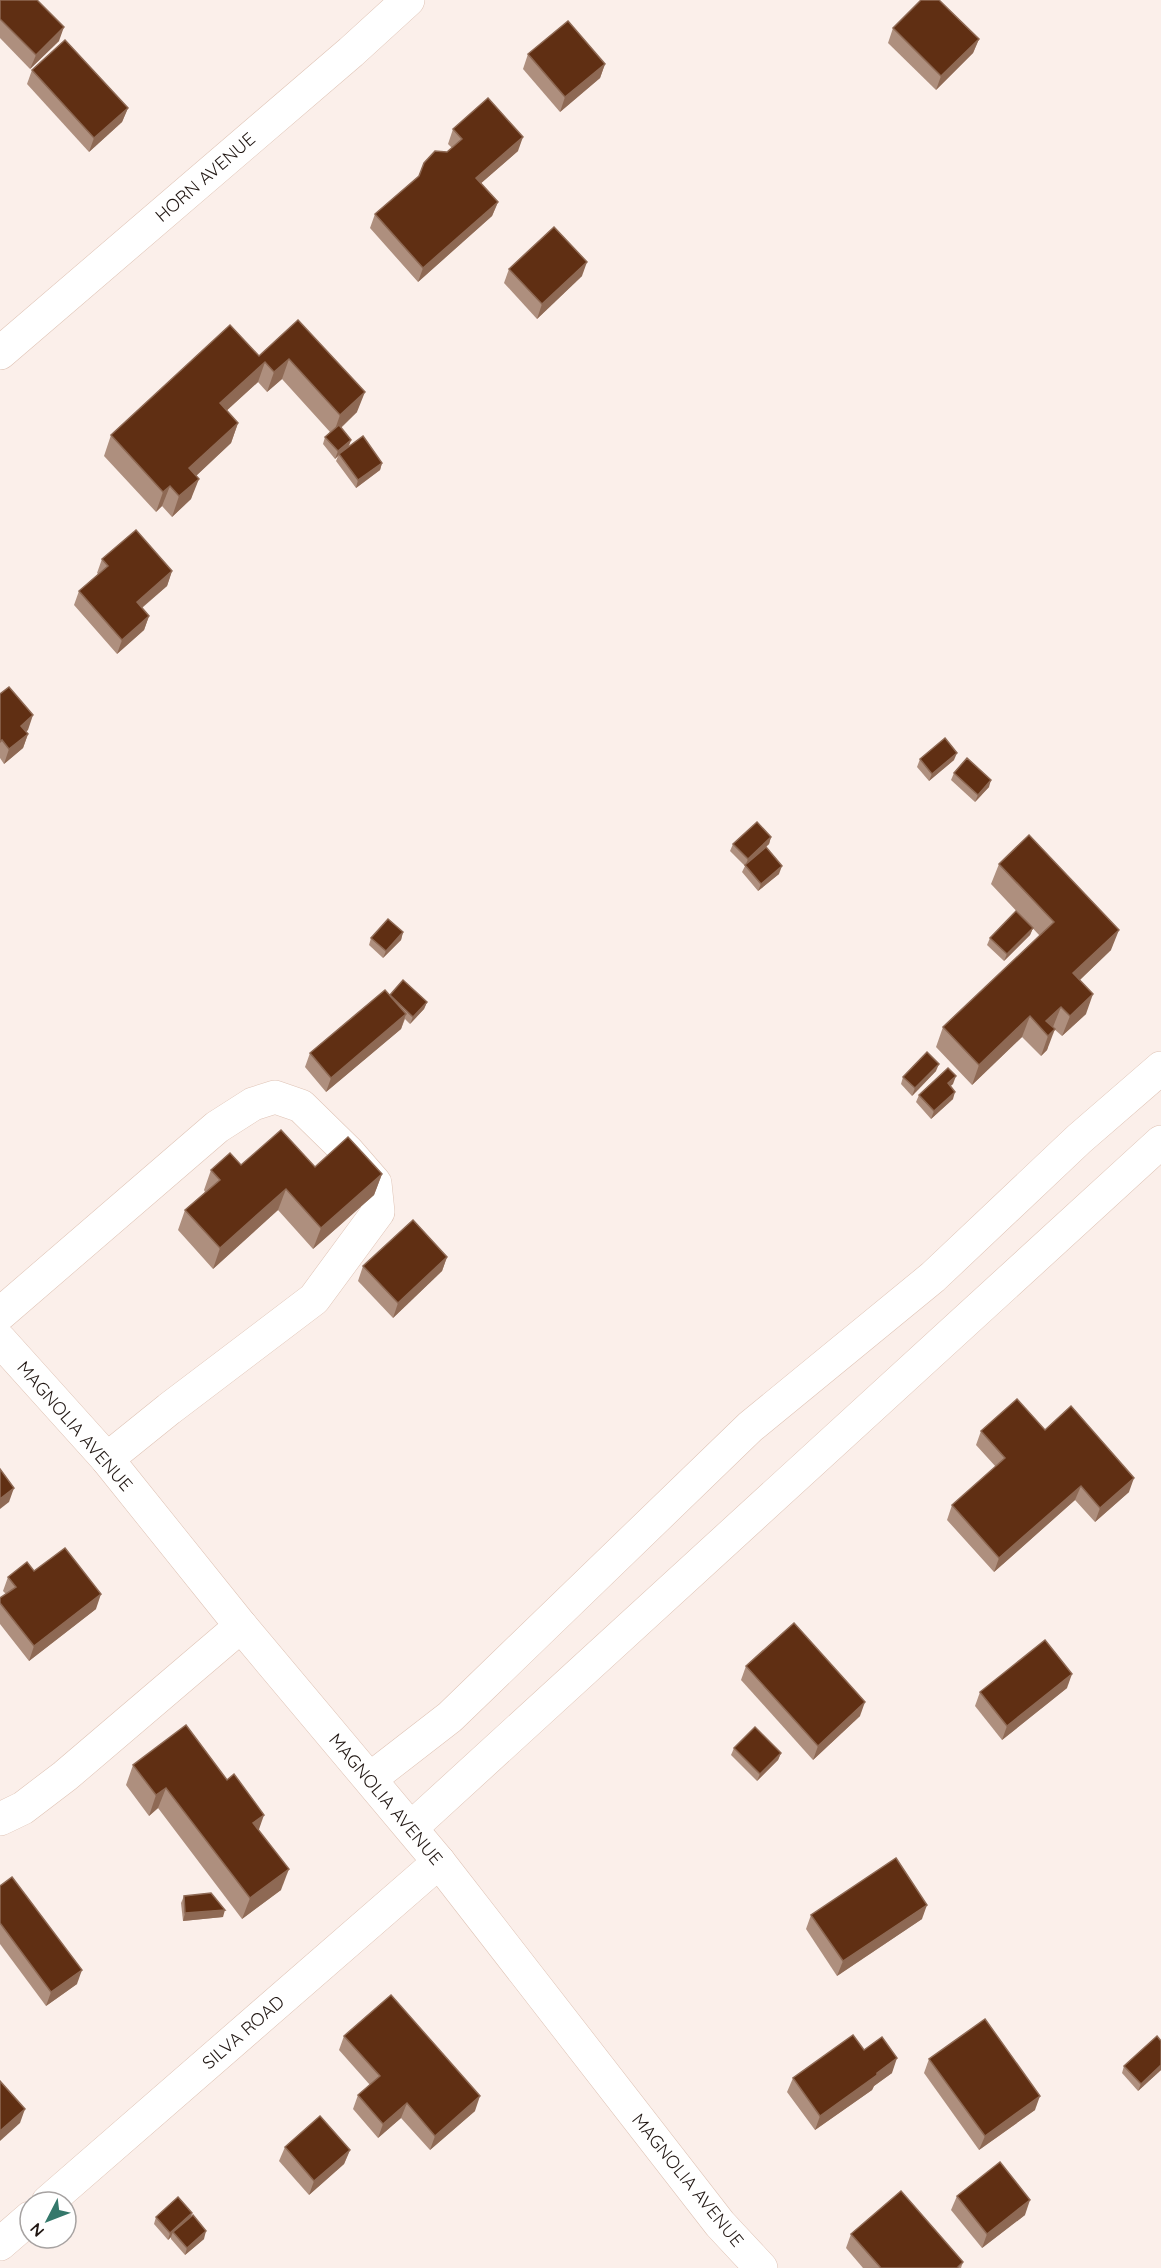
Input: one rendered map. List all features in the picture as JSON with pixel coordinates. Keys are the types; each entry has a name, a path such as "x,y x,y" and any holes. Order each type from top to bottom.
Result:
{"street":[{"name":"HORN AVENUE","path":"0,353 342,60 408,0"},
{"path":"370,1779 450,1717 750,1427 933,1277 1079,1139 1161,1068"},
{"path":"0,1314 217,1127 253,1104 275,1097 301,1106 348,1152 375,1184 378,1212 314,1299 170,1408 107,1459"},
{"path":"411,1828 1161,1142"},
{"name":"MAGNOLIA AVENUE","path":"0,1340 107,1459 241,1626 439,1862 720,2224 760,2268"},
{"path":"0,1819 23,1808 65,1776 241,1626"},
{"name":"SILVA ROAD","path":"62,2190 439,1862"},
{"path":"0,2244 18,2228"}],"building":[{"path":"0,0 37,0 64,27 36,55 0,19"},
{"path":"921,0 939,0 979,39 941,76 893,28"},
{"path":"568,21 605,64 565,97 528,54"},
{"path":"65,40 128,108 94,138 32,70"},
{"path":"488,98 523,137 476,178 498,202 423,268 375,214 419,176 424,163 435,151 447,152 462,139 453,129"},
{"path":"554,227 587,262 542,304 509,269"},
{"path":"298,320 365,392 340,415 289,359 274,372 265,362 220,403 238,423 189,468 199,479 179,496 170,486 163,492 111,435 230,325 259,356"},
{"path":"339,425 351,440 338,451 325,437"},
{"path":"363,436 382,463 358,480 339,454"},
{"path":"136,530 172,571 137,602 149,616 122,640 79,591 108,566 102,559"},
{"path":"9,687 33,715 21,726 28,734 9,749 2,740 0,742 0,694"},
{"path":"945,738 957,753 932,774 920,759"},
{"path":"967,758 991,780 978,795 954,773"},
{"path":"757,822 771,837 748,859 733,844"},
{"path":"1029,835 1119,930 1073,973 1093,994 1070,1016 1061,1007 1046,1021 1055,1029 1048,1036 1030,1016 979,1065 943,1027 1054,922 999,864"},
{"path":"766,847 782,866 761,884 745,865"},
{"path":"1016,911 1033,928 1007,954 990,938"},
{"path":"388,919 403,932 386,951 371,938"},
{"path":"403,980 427,1002 413,1017 390,995"},
{"path":"385,990 406,1014 331,1078 310,1053"},
{"path":"927,1052 939,1064 915,1088 903,1077"},
{"path":"948,1068 956,1076 948,1083 955,1092 934,1111 919,1095"},
{"path":"281,1130 315,1167 348,1137 382,1174 321,1228 286,1189 220,1248 185,1210 220,1180 211,1170 230,1153 241,1165"},
{"path":"413,1220 447,1257 398,1303 363,1266"},
{"path":"1017,1399 1045,1430 1071,1406 1134,1478 1100,1508 1081,1486 999,1558 952,1505 1005,1458 981,1431"},
{"path":"0,1469 14,1488 0,1499"},
{"path":"65,1548 101,1594 34,1646 0,1603 0,1598 16,1587 8,1577 27,1562 34,1571"},
{"path":"794,1623 865,1702 818,1746 746,1666"},
{"path":"1045,1640 1072,1674 1007,1726 980,1692"},
{"path":"186,1725 227,1780 234,1774 264,1815 253,1823 289,1869 250,1898 166,1788 156,1795 133,1765"},
{"path":"755,1727 781,1753 760,1774 734,1748"},
{"path":"896,1858 927,1905 843,1961 811,1915"},
{"path":"12,1877 82,1970 51,1992 0,1923 0,1886"},
{"path":"211,1893 225,1910 185,1913 184,1896"},
{"path":"391,1995 480,2096 435,2136 407,2103 383,2124 358,2095 380,2076 344,2036"},
{"path":"985,2019 1040,2096 985,2136 929,2059"},
{"path":"853,2035 864,2050 882,2037 897,2058 820,2116 793,2078"},
{"path":"1157,2036 1161,2041 1161,2065 1141,2084 1124,2066"},
{"path":"0,2081 25,2109 0,2131"},
{"path":"320,2116 350,2150 314,2181 285,2147"},
{"path":"1000,2162 1030,2200 987,2234 957,2196"},
{"path":"901,2191 963,2262 957,2268 881,2268 851,2234"},
{"path":"178,2197 192,2213 170,2233 156,2217"},
{"path":"193,2215 206,2231 187,2248 173,2232"}]}
